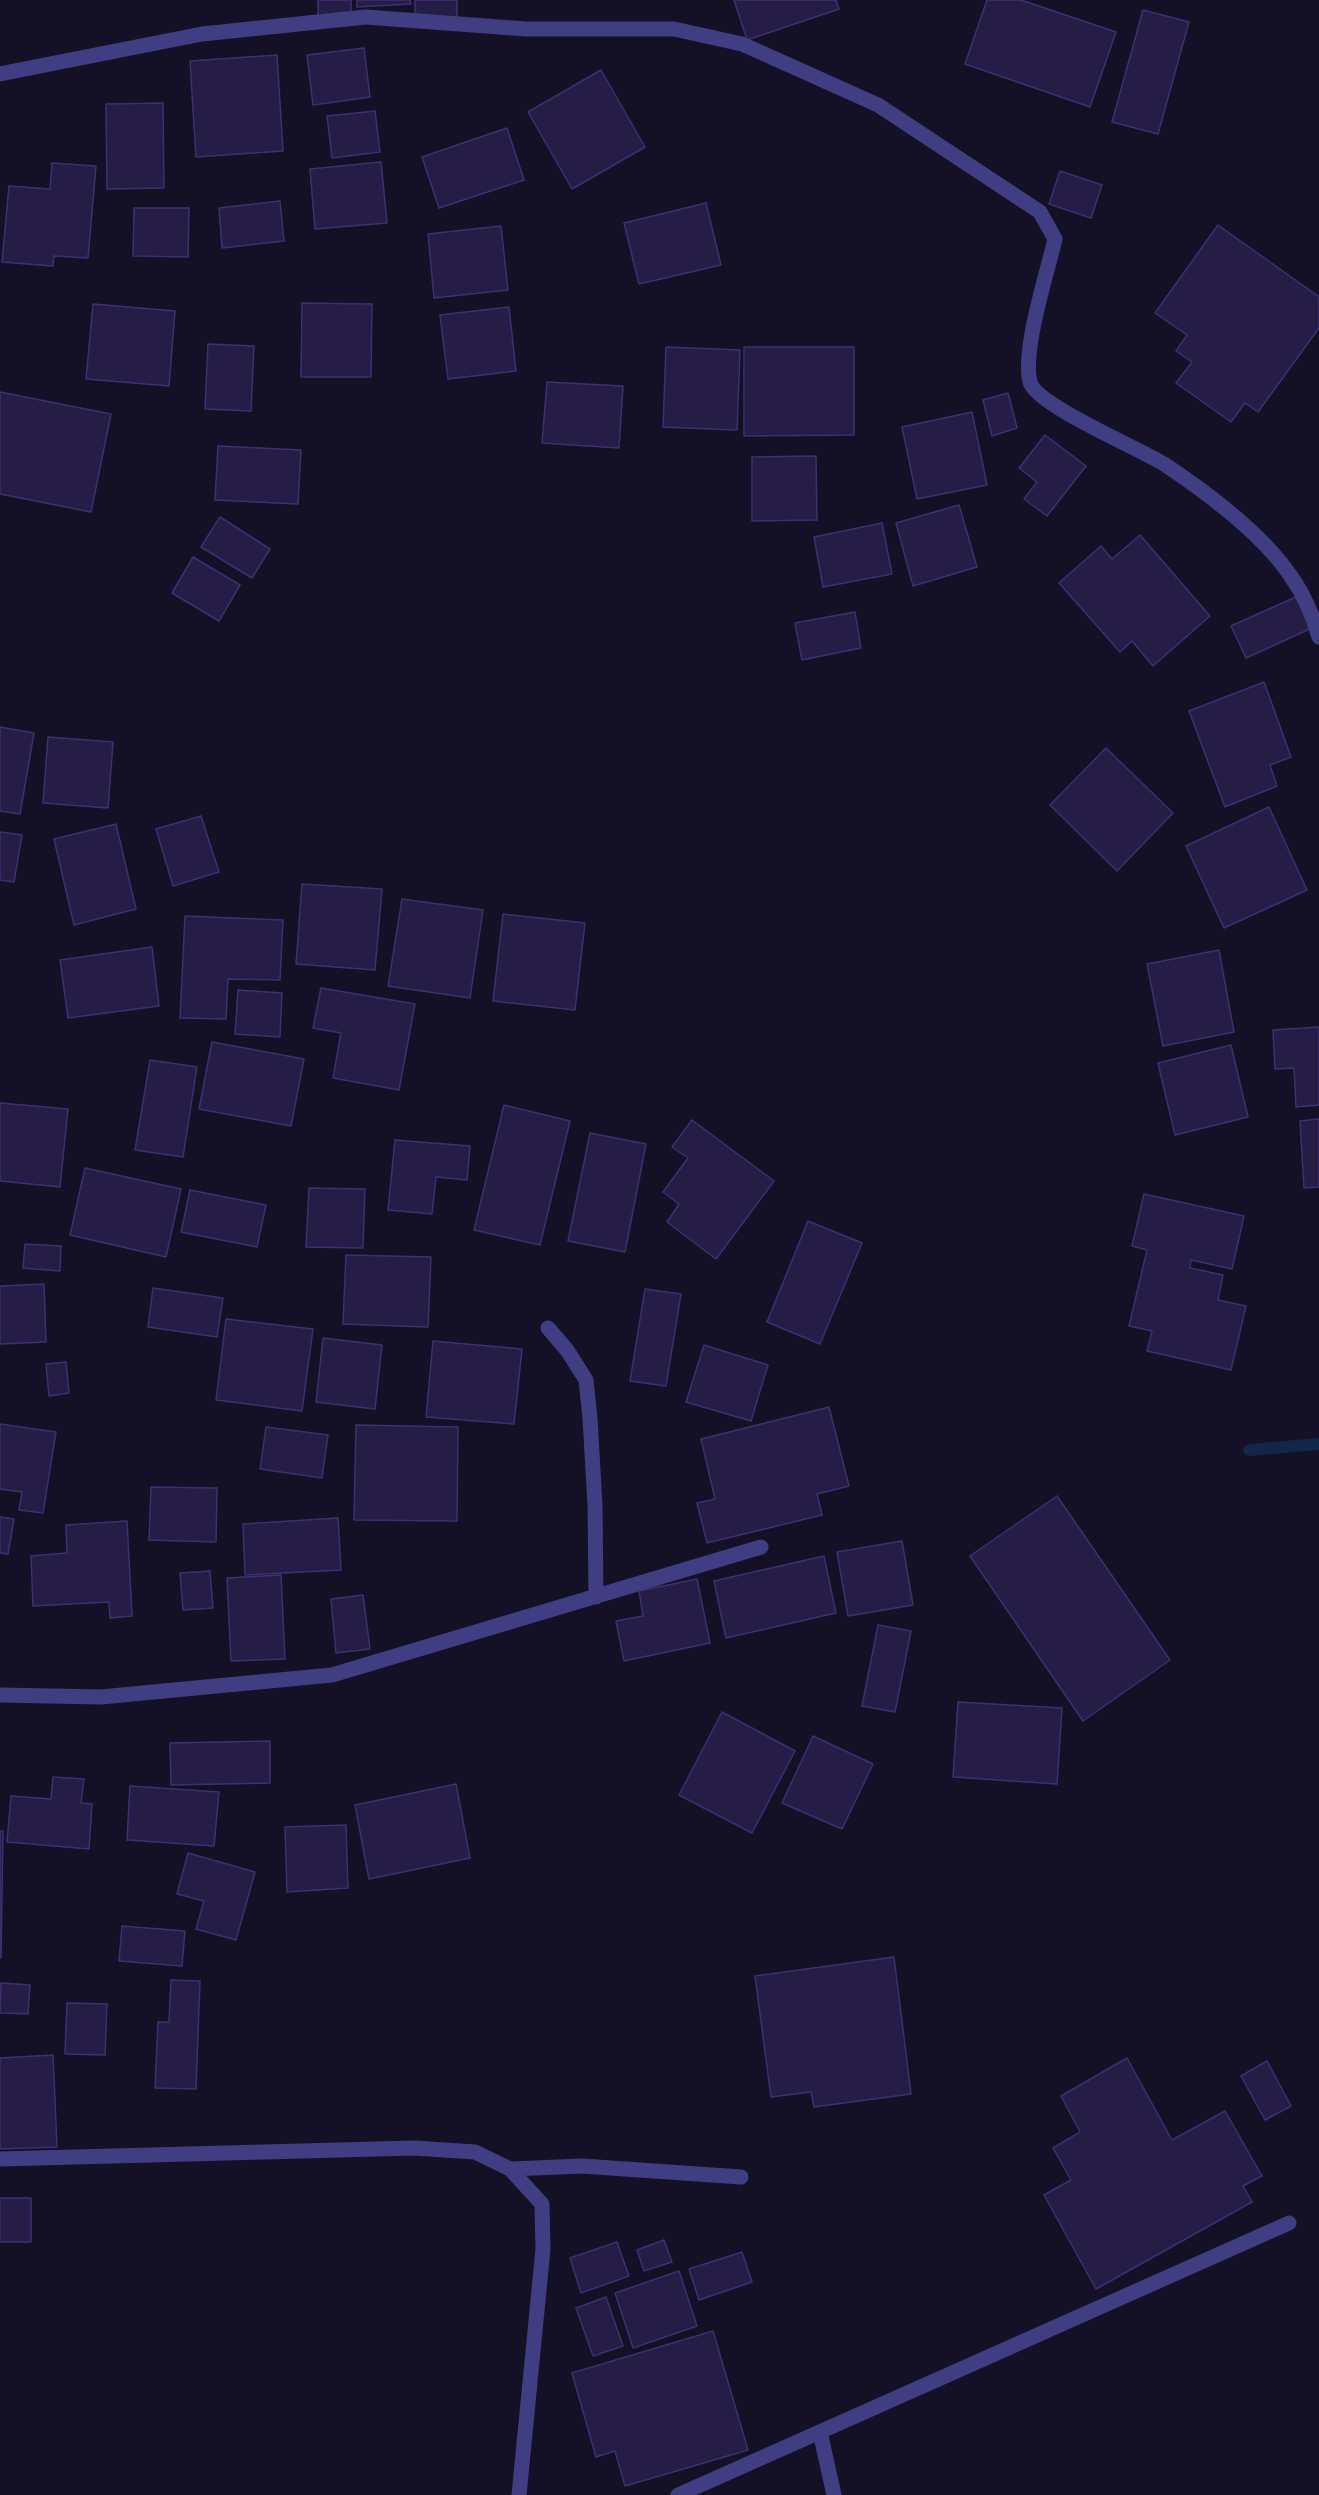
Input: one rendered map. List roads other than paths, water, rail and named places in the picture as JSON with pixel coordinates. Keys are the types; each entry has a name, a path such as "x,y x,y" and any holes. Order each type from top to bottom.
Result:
{"street":[{"path":"0,74 202,34 366,17 526,29 674,29 742,44 878,105 1040,212 1055,239 1028,358 1031,384 1049,402 1164,464 1246,526 1290,575 1314,619 1319,637"},
{"path":"548,1328 567,1350 586,1380 595,1505 596,1597"},
{"path":"0,1695 101,1697 332,1675 761,1547"},
{"path":"0,2159 414,2148 475,2152 510,2169 542,2204 543,2249 519,2495"},
{"path":"510,2169 582,2166 741,2177"},
{"path":"678,2495 1290,2223"},
{"path":"820,2432 834,2495"}],"waterway":[{"path":"1249,1450 1319,1444"}]}
